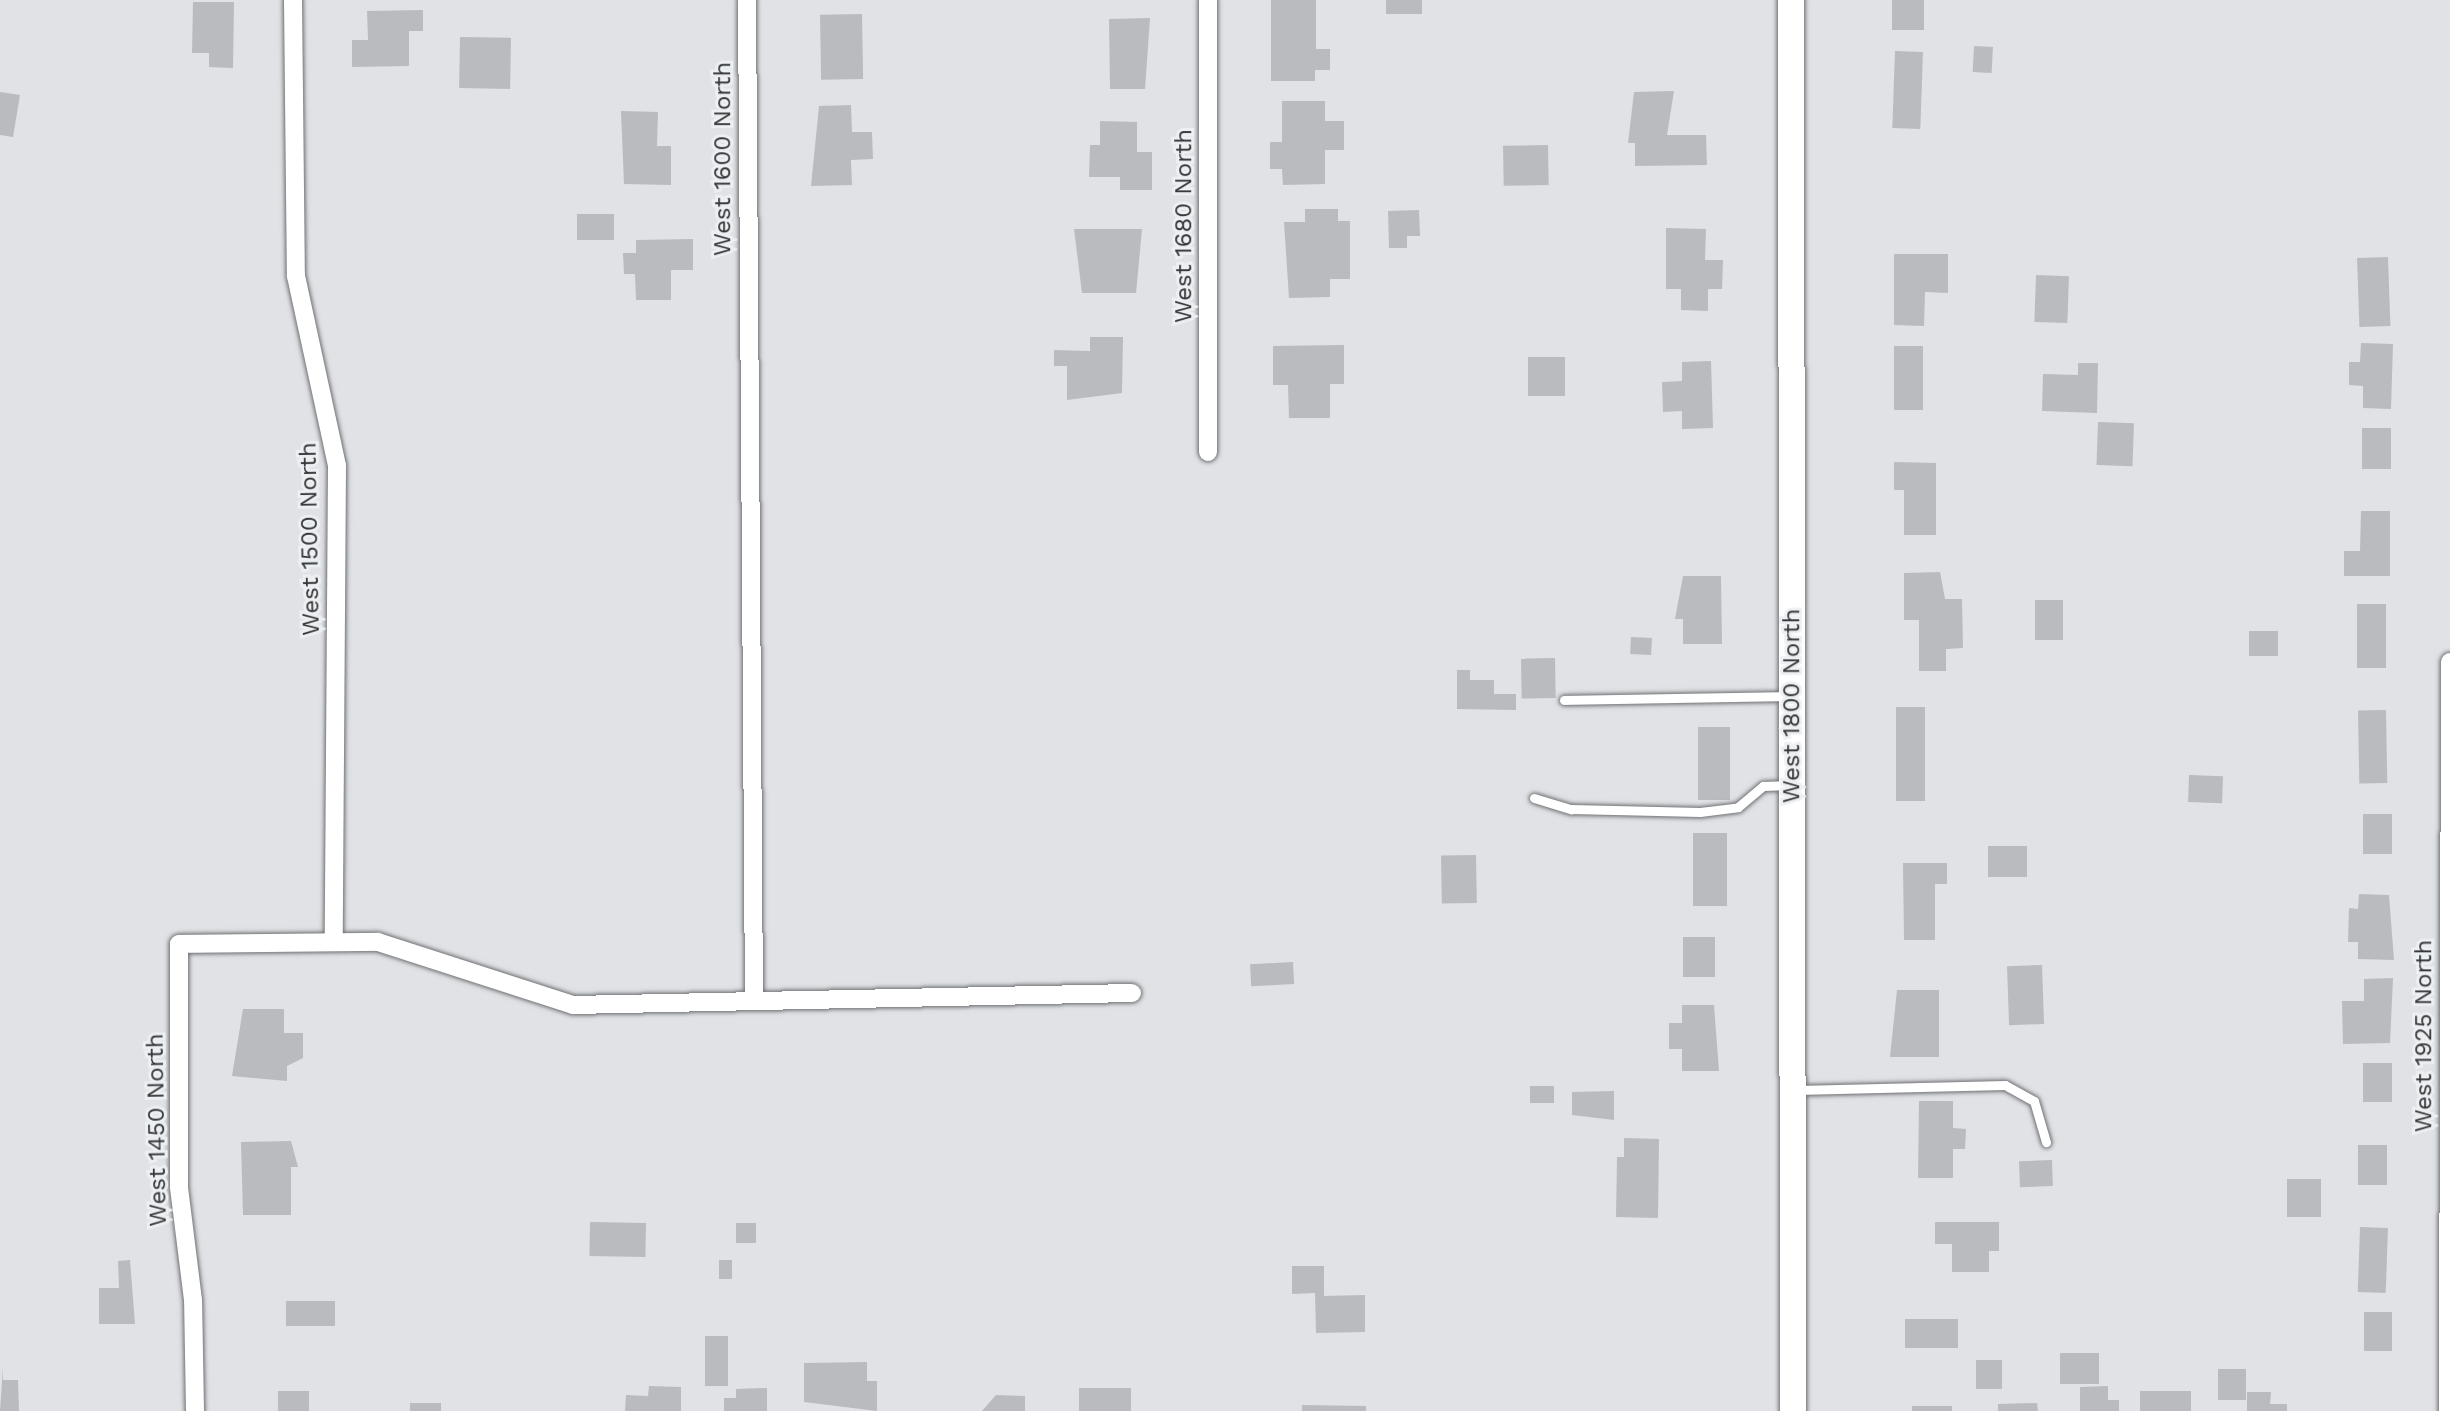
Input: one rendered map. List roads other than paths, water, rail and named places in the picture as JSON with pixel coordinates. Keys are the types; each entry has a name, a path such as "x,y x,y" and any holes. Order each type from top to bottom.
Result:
{"main road":[{"name":"West 1800 North","path":"1791,0 1793,1411"}],"street":[{"name":"West 1500 North","path":"293,0 296,276 337,466 334,939"},
{"name":"West 1600 North","path":"747,0 754,1001"},
{"name":"West 1680 North","path":"1208,0 1208,452"},
{"name":"West 1925 North","path":"2448,1411 2450,662"},
{"name":"West 1450 North","path":"195,1411 193,1300 179,1187 179,944 334,939"},
{"path":"334,939 421,952 573,1005 1132,993"}],"lane":[{"path":"1564,700 1792,696"},
{"path":"1534,798 1571,809 1700,812 1744,805 1763,786 1792,784"},
{"path":"1793,1090 2005,1085 2034,1101 2046,1142"}]}
